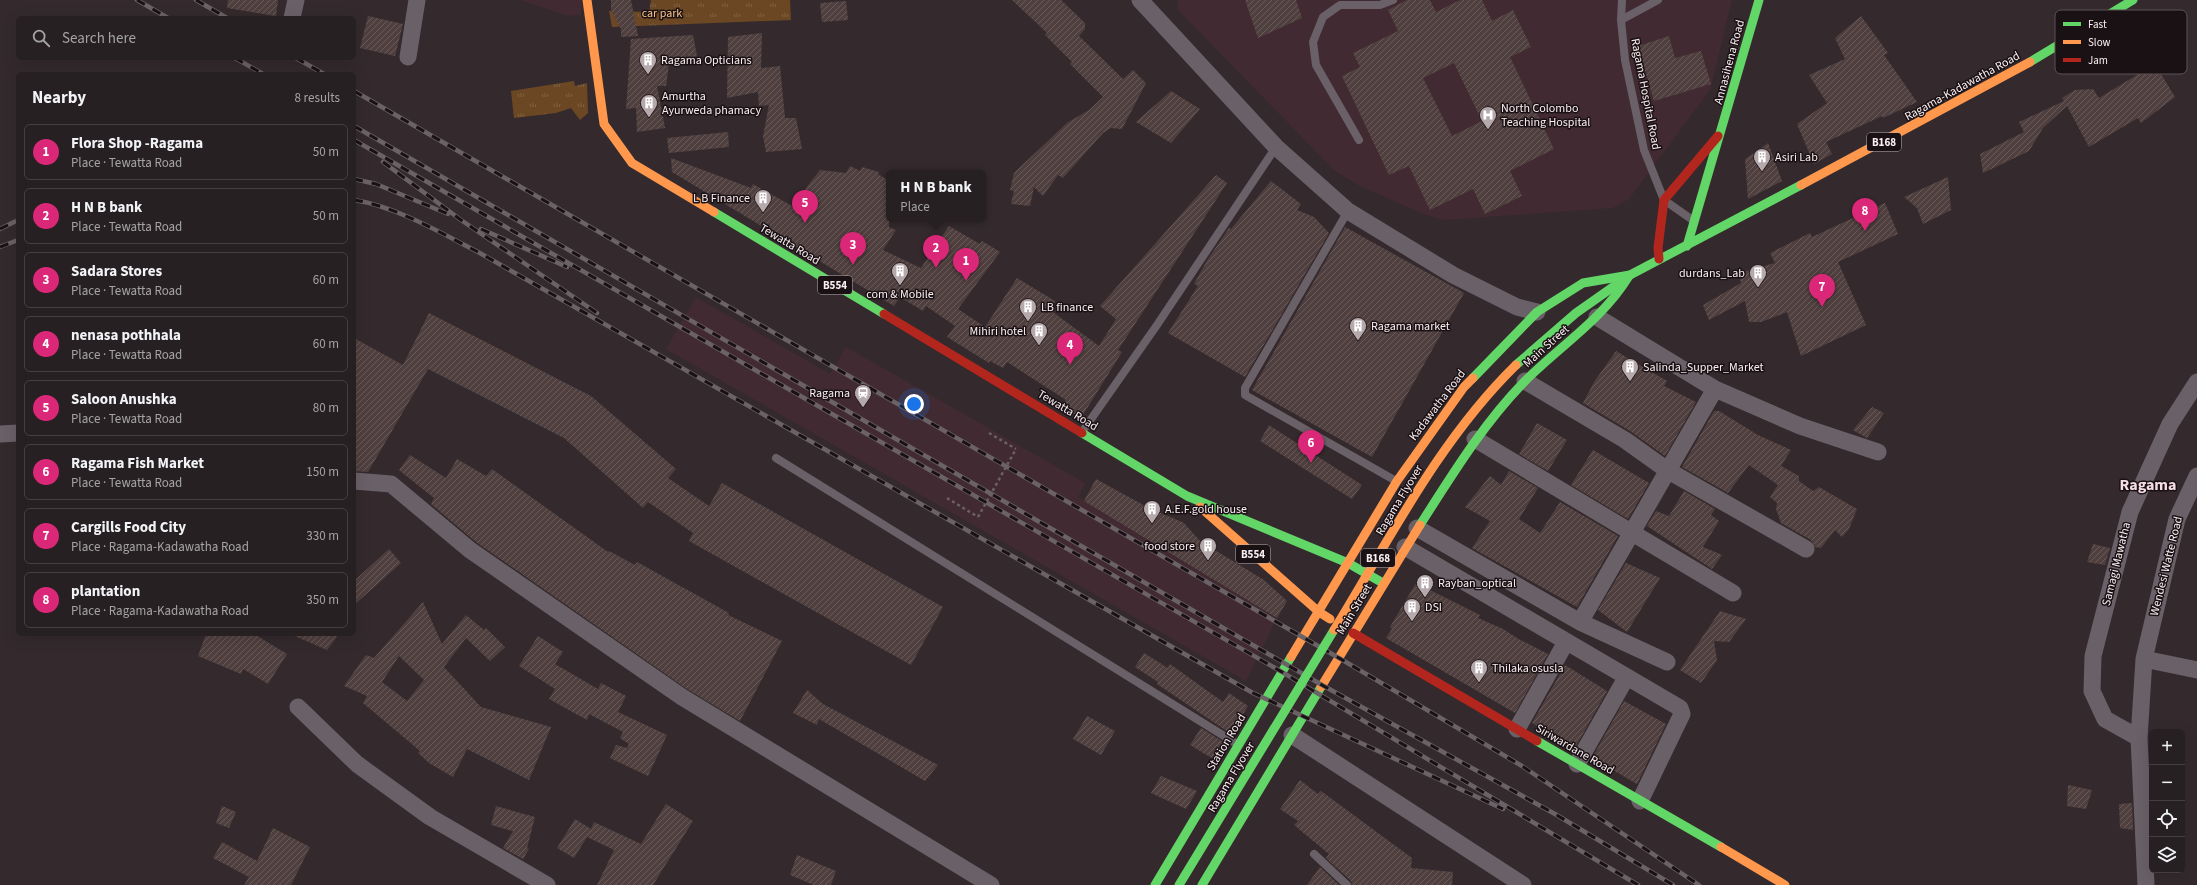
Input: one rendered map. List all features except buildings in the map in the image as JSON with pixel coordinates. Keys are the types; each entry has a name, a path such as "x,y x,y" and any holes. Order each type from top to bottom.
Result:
{"main road":[{"name":"Tewatta Road","path":"587,0 604,124 632,163 1187,496 1348,563 1383,584"},
{"name":"Annasihena Road","path":"1687,246 1722,131 1759,0"},
{"name":"Ragama-Kadawatha Road","path":"2117,10 2133,0"},
{"name":"Ragama-Kadawatha Road","path":"1630,275 1687,246 2055,48"},
{"name":"Annasihena Road","path":"1664,200 1722,131"},
{"path":"1659,260 1658,248 1664,200"},
{"name":"Kadawatha Road","path":"1319,612 1397,481 1464,387 1537,312 1583,282 1630,275"},
{"name":"Main Street","path":"1202,885 1405,547 1475,438 1525,381 1597,317 1618,294 1630,275"},
{"name":"Ragama Flyover","path":"1179,885 1445,448 1458,430 1496,383 1534,346 1580,309 1630,275"},
{"name":"Tewatta Road","path":"1187,496 1319,612"},
{"name":"Station Road","path":"1155,885 1319,612"},
{"name":"Siriwardane Road","path":"1319,612 1785,885"}],"street":[{"path":"292,16 296,0"},
{"path":"408,57 417,0"},
{"path":"1140,0 1276,147 1348,211 1453,275 1517,307 1537,312"},
{"path":"1597,317 1715,389 1800,426 1878,452"},
{"path":"1525,381 1625,440 1667,470 1806,549"},
{"name":"Samagi Mawatha","path":"2139,738 2105,720 2092,691 2093,656 2130,512 2170,424 2197,382"},
{"path":"1580,622 1715,389"},
{"path":"0,434 16,433"},
{"path":"1475,438 1733,593"},
{"name":"Wendesi Watte Road","path":"2146,885 2139,738 2144,659 2177,518 2197,476"},
{"path":"356,481 391,484 470,550 682,697 991,885"},
{"path":"1417,528 1580,622 1667,662"},
{"path":"1405,547 1626,678 1680,708 1682,714 1640,801"},
{"path":"1517,729 1566,642"},
{"path":"2144,659 2197,670"},
{"path":"1577,764 1626,678"},
{"path":"298,707 357,764 430,817 547,885"},
{"path":"1292,735 1523,885"}],"lane":[{"path":"1359,140 1316,65 1313,42 1323,17 1340,5 1380,5 1393,0"},
{"name":"Ragama Hospital Road","path":"1622,0 1621,20 1625,60 1640,134 1651,170 1664,200"},
{"path":"1621,20 1658,0"},
{"path":"1081,432 1157,325 1276,147"},
{"path":"1664,200 1695,221"},
{"path":"1348,211 1245,388 1245,395 1397,481"},
{"path":"776,458 1239,745"},
{"path":"1314,854 1347,885"}],"path":[{"path":"947,498 978,517 1016,449 989,434"}],"shaded area":[{"path":"521,0 581,0 581,15 568,16"},
{"name":"North Colombo Teaching Hospital","path":"1178,0 1732,0 1710,90 1629,199 1613,208 1445,220 1426,215 1358,185 1334,170 1177,9"},
{"name":"Ragama","path":"696,297 830,374 846,347 1085,483 1078,497 1277,618 1246,681 666,349"}],"green space":[{"name":"car park","path":"651,0 790,0 791,20 612,27 609,11 649,12"},
{"path":"574,81 575,86 587,83 588,113 580,120 571,108 556,113 514,118 511,91"}],"railway":[{"path":"137,0 165,16"},
{"path":"196,0 224,16"},
{"path":"238,60 260,72"},
{"path":"300,60 320,72"},
{"path":"356,92 1339,658 1522,766 1699,885"},
{"path":"356,127 1322,685 1555,814 1673,885"},
{"path":"356,141 1282,672 1638,885"},
{"path":"383,162 461,220 597,313"},
{"path":"356,179 376,184 448,214"},
{"path":"356,200 370,203 418,221 478,252 1253,693 1503,809"},
{"path":"0,229 16,221"},
{"path":"481,229 567,267"},
{"path":"0,247 16,241"}],"traffic: fast":[{"path":"1687,246 1759,0"},
{"path":"2116,10 2133,0"},
{"path":"2030,62 2055,47"},
{"path":"1473,378 1537,312 1583,283 1630,275 1801,185"},
{"path":"714,212 884,314"},
{"path":"1516,365 1576,313 1630,275"},
{"path":"1420,525 1469,450 1510,397 1538,368 1580,332 1607,306 1629,276"},
{"path":"1082,433 1187,496 1348,563 1383,583"},
{"path":"1179,885 1334,630"},
{"path":"1155,885 1291,657"},
{"path":"1202,885 1321,687"},
{"path":"1537,741 1721,847"}],"traffic: slow":[{"path":"587,0 604,124 632,163 714,212"},
{"path":"1801,185 2030,62"},
{"path":"1334,630 1396,526 1440,458 1463,425 1516,365"},
{"path":"1291,657 1397,481 1464,387 1473,378"},
{"path":"1200,507 1319,612 1330,619"},
{"path":"1321,687 1420,525"},
{"path":"1721,847 1785,885"}],"traffic: jam":[{"path":"1659,259 1658,248 1664,200 1718,136"},
{"path":"884,314 1082,433"},
{"path":"1353,633 1537,741"}],"place":[{"name":"Ragama Opticians","path":"648,75"},
{"name":"Amurtha Ayurweda phamacy","path":"649,118"},
{"name":"North Colombo Teaching Hospital","path":"1488,130"},
{"name":"Asiri Lab","path":"1762,172"},
{"name":"L B Finance","path":"763,213"},
{"name":"Saloon Anushka","path":"805,223"},
{"name":"plantation","path":"1865,231"},
{"name":"Sadara Stores","path":"853,265"},
{"name":"H N B bank","path":"936,268"},
{"name":"Flora Shop -Ragama","path":"966,281"},
{"name":"com & Mobile","path":"900,286"},
{"name":"durdans_Lab","path":"1758,288"},
{"name":"Cargills Food City","path":"1822,307"},
{"name":"LB finance","path":"1028,322"},
{"name":"Ragama market","path":"1358,341"},
{"name":"Mihiri hotel","path":"1039,346"},
{"name":"nenasa pothhala","path":"1070,365"},
{"name":"Salinda_Supper_Market","path":"1630,382"},
{"name":"Ragama","path":"863,408"},
{"name":"Ragama Fish Market","path":"1311,463"},
{"name":"A.E.F.gold house","path":"1152,524"},
{"name":"food store","path":"1208,561"},
{"name":"Rayban_optical","path":"1425,598"},
{"name":"DSI","path":"1412,622"},
{"name":"Thilaka osusla","path":"1479,683"}],"district":[{"name":"Ragama","path":"2148,484"}]}
